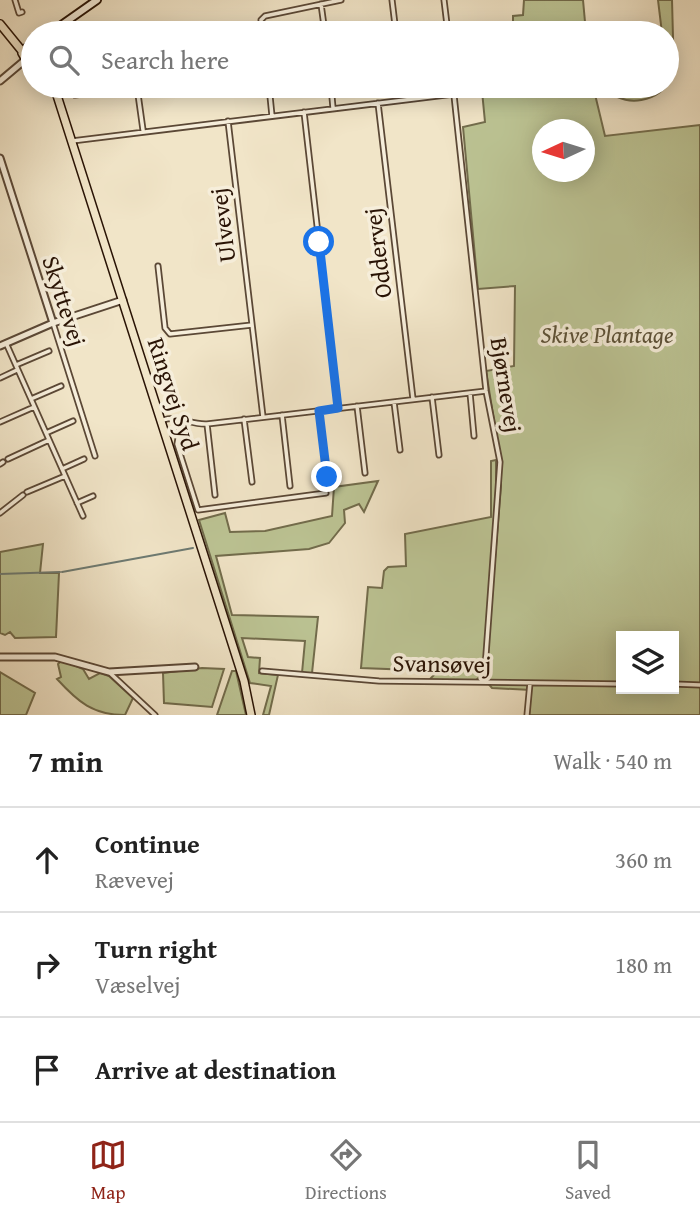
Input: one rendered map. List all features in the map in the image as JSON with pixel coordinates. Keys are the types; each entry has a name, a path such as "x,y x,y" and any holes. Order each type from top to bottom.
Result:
{"main road":[{"path":"67,21 97,0"},
{"path":"74,21 103,0"},
{"path":"0,24 21,46"},
{"name":"Ringvej Syd","path":"58,98 244,681 251,715"}],"street":[{"path":"15,0 19,13 22,12"},
{"path":"261,21 265,16 341,0"},
{"path":"392,0 395,21"},
{"path":"444,0 446,21"},
{"path":"321,4 323,21"},
{"path":"0,78 21,61"},
{"path":"139,98 143,130"},
{"path":"270,98 272,116"},
{"path":"332,98 333,108"},
{"path":"72,141 143,130 420,98"},
{"name":"Bjørnevej","path":"454,98 486,391 500,477 484,682"},
{"name":"Oddervej","path":"378,103 413,400"},
{"path":"304,112 338,408"},
{"name":"Ulvevej","path":"228,121 263,417"},
{"name":"Skyttevej","path":"0,158 94,456"},
{"path":"158,266 166,332 252,325"},
{"path":"83,516 17,367 3,344 53,323 123,300"},
{"path":"0,378 49,351"},
{"path":"31,399 61,386"},
{"path":"161,420 182,417 207,424 486,391"},
{"path":"470,393 474,436"},
{"path":"432,397 439,455"},
{"path":"394,402 400,450"},
{"path":"357,406 365,473"},
{"path":"0,422 34,407"},
{"path":"319,411 327,477"},
{"path":"282,415 290,486"},
{"path":"182,417 177,444 198,510 326,494"},
{"path":"244,419 252,482"},
{"path":"46,433 73,422"},
{"path":"207,424 215,495"},
{"path":"3,461 50,440"},
{"path":"62,469 84,459"},
{"path":"0,513 25,494 65,476"},
{"path":"77,503 93,496"},
{"path":"0,657 55,657 109,672 195,667"},
{"name":"Svansøvej","path":"262,671 379,681 616,684"},
{"path":"109,672 155,715"},
{"path":"527,715 530,683"},
{"path":"679,684 700,685"}],"green space":[{"path":"524,0 583,0 585,21 513,21 513,16 523,15"},
{"path":"658,0 672,0 673,21 661,21"},
{"name":"Skive Plantage","path":"483,98 596,98 605,136 700,125 700,715 529,715 531,690 492,688 485,680 501,486 500,458 486,371 514,366 515,286 478,289 463,127 485,122"},
{"path":"621,98 648,98 641,100"},
{"path":"496,460 496,508 483,674 475,681 429,680 438,671 361,668 368,587 382,588 384,571 388,567 406,566 405,534 491,517 491,461"},
{"path":"378,481 364,512 359,504 344,510 345,523 329,543 309,549 216,556 232,615 318,617 312,673 302,673 305,641 242,638 248,657 260,658 259,673 278,675 269,715 263,715 271,686 250,683 199,520 225,513 230,532 265,531 332,516 334,487"},
{"path":"43,544 40,573 59,573 56,637 15,638 10,632 5,635 0,633 0,552"},
{"path":"62,660 83,669 89,679 100,673 109,676 133,698 125,715 95,710 72,694 57,679 61,677 58,664"},
{"path":"202,668 224,669 212,707 164,703 163,673"},
{"path":"232,671 236,671 246,715 217,715"},
{"path":"0,672 35,693 26,715 0,715"}],"waterway":[{"path":"62,572 193,548"},
{"path":"0,574 60,572"}],"route":[{"path":"319,242 338,408 319,411 327,477"}]}
